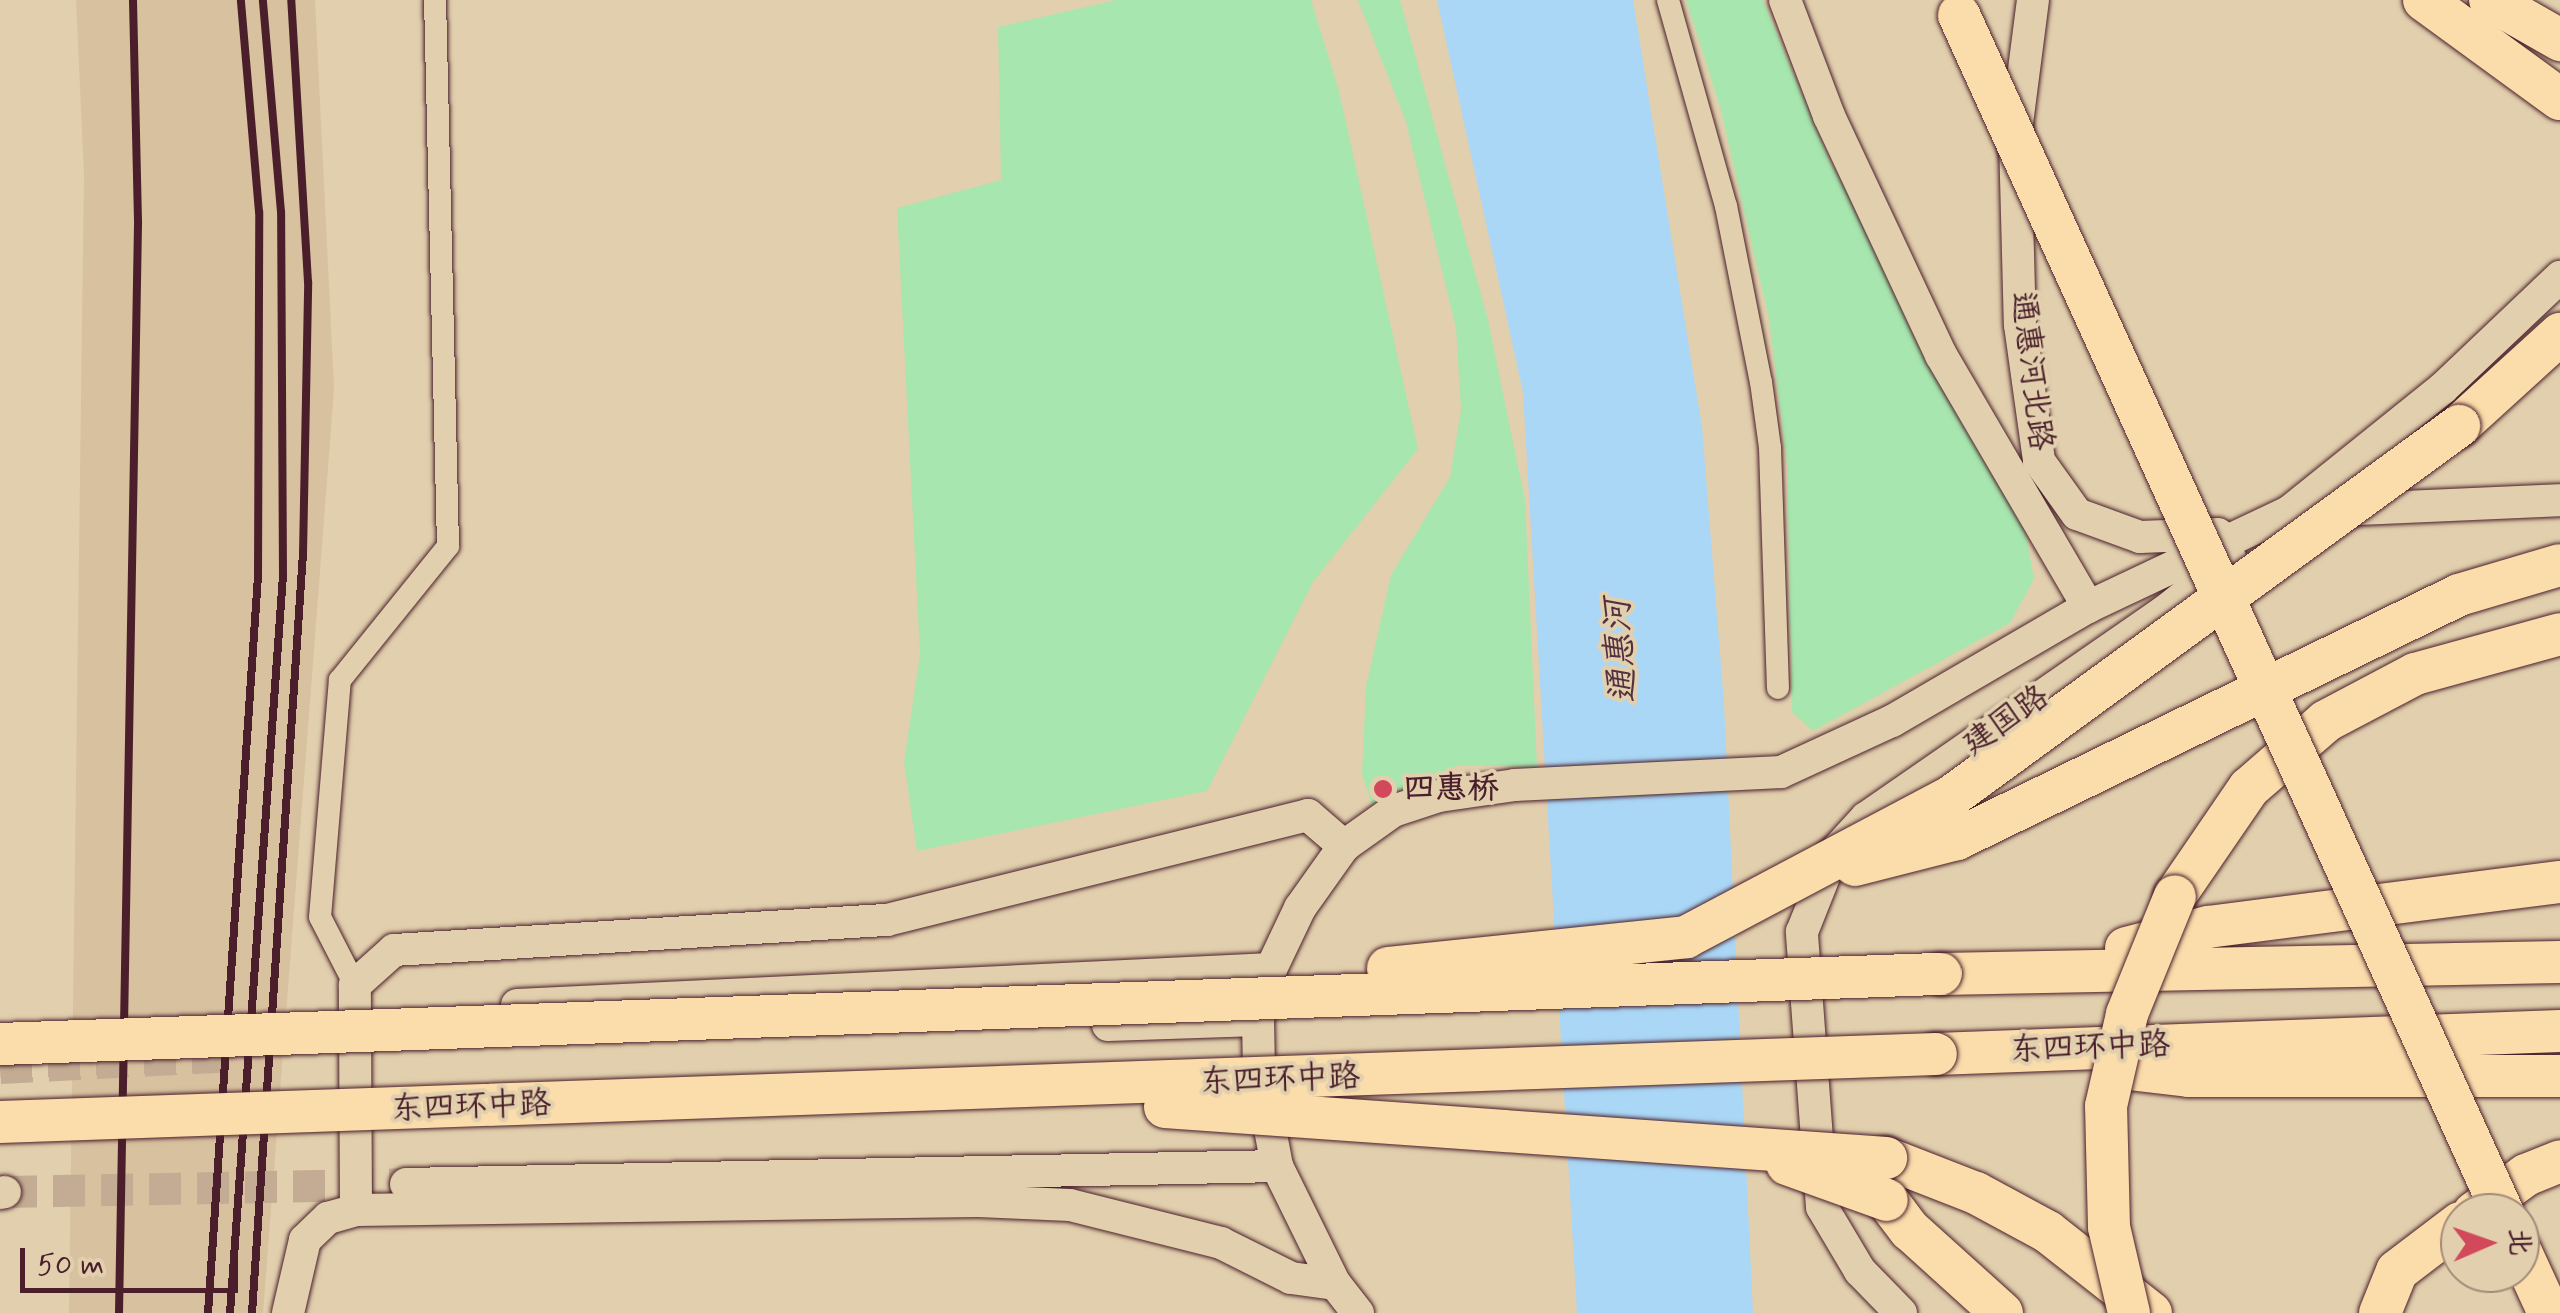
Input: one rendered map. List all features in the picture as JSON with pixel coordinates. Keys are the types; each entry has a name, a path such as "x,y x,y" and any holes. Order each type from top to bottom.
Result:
{"highway":[{"path":"1952,0 2494,1193"},
{"path":"2424,0 2560,99"},
{"path":"2490,0 2560,40"},
{"path":"981,1009 1686,937 1952,796 2460,426 2560,334"},
{"path":"1786,883 1957,839 2458,595 2560,565"},
{"path":"2129,1313 2108,1227 2106,1106 2127,1014 2175,896 2249,788 2326,722 2415,674 2560,634"},
{"path":"2050,968 2208,927 2560,882"},
{"path":"0,1044 2050,968 2560,962"},
{"name":"东四环中路","path":"0,1122 980,1092 2560,1030"},
{"path":"1990,1052 2189,1076 2560,1076"},
{"path":"980,1092 1436,1130 1731,1143 1886,1158 1976,1193 2048,1232 2150,1313"},
{"path":"1731,1143 1887,1200 1910,1230 2002,1313"},
{"path":"2502,1193 2526,1176 2560,1161"},
{"path":"2380,1313 2396,1271 2440,1238"}],"street":[{"path":"356,1210 356,985 320,917 340,680 448,546 435,0"},
{"path":"1668,0 1726,206 1761,382 1770,448 1778,688"},
{"name":"通惠河北路","path":"1785,0 1829,116 1942,355 2088,606"},
{"name":"通惠河北路","path":"2033,0 2014,140 2020,325 2039,460 2077,514 2140,537 2214,535 2289,512"},
{"name":"建国路","path":"1901,1313 1860,1270 1822,1207 1802,932 1833,854 1866,818 2164,612 2442,389 2560,277"},
{"path":"1358,1313 1335,1284 1277,1166 1259,1071 1258,1020 1272,969 1300,908 1344,846 1394,811 1439,796 1515,786 1781,772 1892,721 2088,606 2289,512 2560,500"},
{"path":"356,985 394,950 887,920 1308,815 1344,846"},
{"path":"395,1010 1272,969"},
{"name":"东四环中路","path":"394,1048 1258,1020"},
{"name":"东四环中路","path":"399,1092 1259,1071"},
{"path":"406,1184 1277,1166"},
{"path":"288,1313 306,1240 328,1218 356,1210 978,1200 1070,1206 1220,1243 1292,1278 1335,1284"}],"shaded area":[{"path":"76,0 315,0 334,389 263,1313 69,1313 84,174"}],"green space":[{"path":"1116,0 1311,0 1339,91 1418,449 1313,582 1207,791 917,851 904,762 920,654 897,208 1001,180 998,27"},
{"path":"1358,0 1400,0 1488,320 1525,500 1537,767 1459,765 1372,805 1362,774 1366,687 1391,575 1450,477 1461,409 1456,328 1406,122"},
{"path":"1686,0 1763,0 1829,159 2023,519 2034,579 2010,623 1813,731 1792,712 1787,464 1769,319 1720,107"}],"water":[{"name":"通惠河","path":"1437,0 1633,0 1702,427 1724,704 1753,1313 1577,1313 1523,392"}],"tunnel":[{"path":"0,1068 235,1056"},
{"path":"5,1192 406,1184"}],"railway":[{"path":"119,1313 138,221 133,0"},
{"path":"208,1313 258,576 259,212 241,0"},
{"path":"230,1313 283,575 281,212 263,0"},
{"path":"252,1313 303,554 308,282 291,0"}],"place":[{"name":"四惠桥","path":"1383,789"}]}
